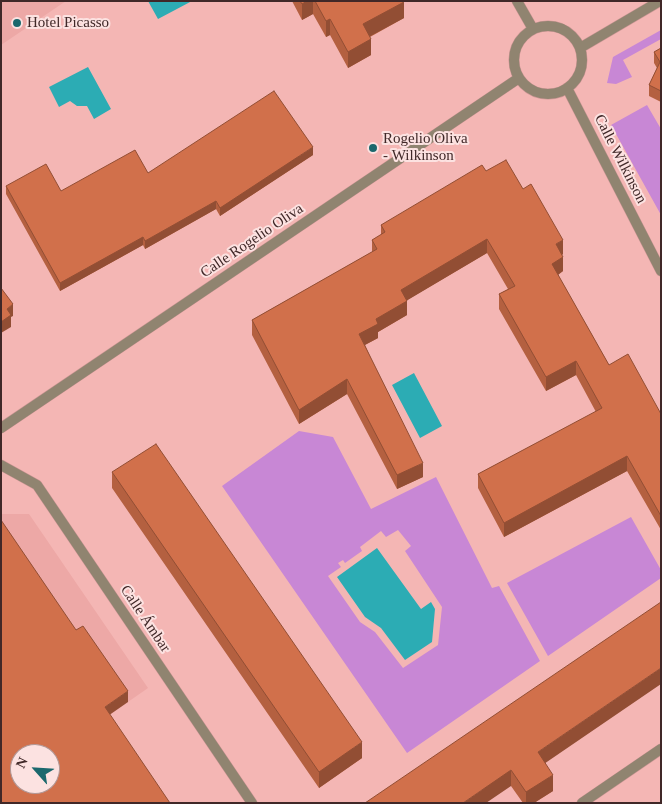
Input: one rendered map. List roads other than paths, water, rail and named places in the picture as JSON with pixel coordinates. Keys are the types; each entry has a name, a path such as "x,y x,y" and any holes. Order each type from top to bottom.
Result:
{"street":[{"path":"517,1 533,29"},
{"path":"580,48 660,1"},
{"path":"556,27 574,38 580,48 580,70 575,80 567,88 557,93 546,94 530,89 519,78 514,55 524,36 533,29 556,27"},
{"name":"Calle Rogelio Oliva","path":"1,428 519,78"},
{"name":"Calle Wilkinson","path":"567,88 661,271"},
{"name":"Calle Ámbar","path":"1,465 37,486 252,803"},
{"path":"582,803 661,749"}],"water":[{"path":"148,1 192,1 158,19"},
{"path":"88,67 111,109 94,119 87,106 77,106 70,101 59,107 49,87"},
{"path":"414,373 442,426 420,438 392,385"},
{"path":"377,548 421,609 431,602 435,609 432,642 405,660 381,628 365,617 337,577"}],"place":[{"name":"Hotel Picasso","path":"17,23"},
{"name":"Rogelio Oliva - Wilkinson","path":"373,148"}]}
